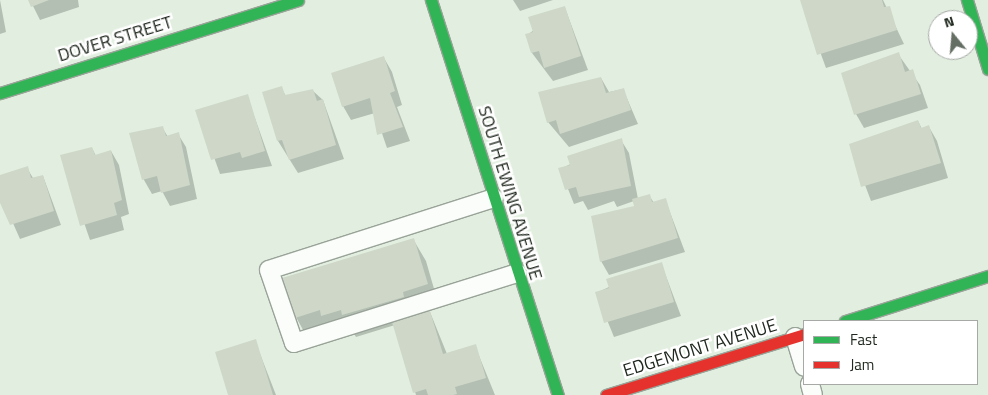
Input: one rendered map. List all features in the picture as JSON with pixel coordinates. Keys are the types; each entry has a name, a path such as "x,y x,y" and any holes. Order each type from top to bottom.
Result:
{"street":[{"name":"DOVER STREET","path":"0,93 298,0"},
{"name":"SOUTH EWING AVENUE","path":"431,0 516,273 558,395"},
{"path":"967,0 988,69"},
{"path":"848,320 988,276"},
{"name":"EDGEMONT AVENUE","path":"606,395 800,336"}],"lane":[{"path":"494,198 270,270 294,343 516,273"},
{"path":"800,336 803,359"}],"building":[{"path":"28,0 49,0 31,7"},
{"path":"800,0 882,0 884,7 890,6 897,30 817,55"},
{"path":"565,6 581,56 544,68 539,51 531,53 525,34 533,32 528,17"},
{"path":"899,52 905,72 913,69 921,94 854,115 841,73"},
{"path":"384,56 395,91 390,93 403,127 377,135 370,98 342,107 331,73"},
{"path":"601,77 606,93 624,88 631,110 560,134 556,120 547,123 538,92"},
{"path":"282,86 285,95 313,89 317,101 323,99 336,145 289,160 282,140 277,141 262,92"},
{"path":"248,94 265,151 242,158 240,152 211,160 195,110"},
{"path":"918,120 921,128 929,125 941,163 861,187 849,144"},
{"path":"163,126 166,136 179,132 190,185 161,193 157,176 142,180 129,133"},
{"path":"622,138 631,186 579,197 576,187 565,190 558,168 570,165 567,156"},
{"path":"92,147 95,155 111,150 122,200 114,203 117,215 80,226 60,155"},
{"path":"28,166 31,178 43,175 54,211 10,225 0,203 0,175"},
{"path":"650,194 652,202 666,198 678,238 600,262 591,216 634,206 632,199"},
{"path":"414,238 428,284 403,292 404,297 342,315 341,310 321,316 320,310 295,318 282,278"},
{"path":"662,262 674,302 604,323 595,292 609,288 606,279"},
{"path":"430,311 443,354 476,344 486,378 455,387 457,394 453,395 428,395 426,389 413,393 392,322"},
{"path":"256,339 273,395 228,395 215,352"}],"traffic: fast":[{"path":"0,93 298,0"},
{"path":"431,0 558,395"},
{"path":"967,0 988,69"},
{"path":"848,320 988,276"}],"traffic: jam":[{"path":"606,395 803,334"}]}
